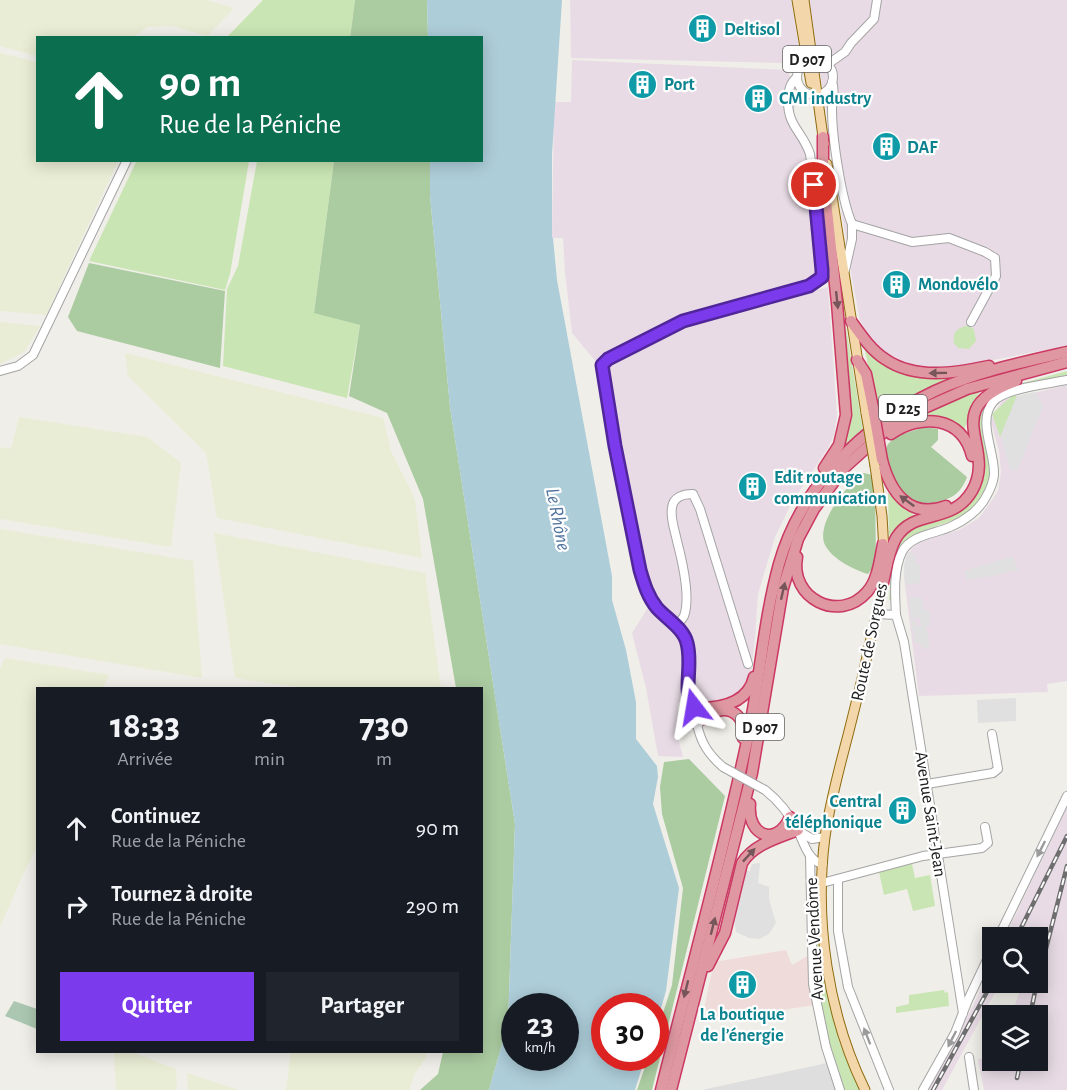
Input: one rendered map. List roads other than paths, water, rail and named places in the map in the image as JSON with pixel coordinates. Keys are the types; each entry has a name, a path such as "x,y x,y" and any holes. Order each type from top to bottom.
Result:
{"highway":[{"name":"D 907","path":"661,1090 748,738 759,680 768,610 779,563 789,536 789,526 798,506 839,445 846,415 823,172 823,137"},
{"name":"D 225","path":"851,321 869,344 886,360 911,370 927,373 964,371 1051,356"},
{"name":"D 225","path":"789,536 803,507 830,469 881,423 908,405 954,383 1067,352"},
{"name":"D 907","path":"671,1090 752,773 777,615 798,539 814,509 847,465 862,457 895,431 921,421 946,424 959,432 970,449 973,462 969,484 960,497 952,503 933,509 919,508 901,498 878,463 869,411 866,374 857,360"},
{"name":"D 225","path":"847,465 898,422 939,400 1005,378 1067,363"},
{"name":"D 225","path":"882,587 893,543 901,531 916,521 953,511 967,499 974,489 979,467 973,435 973,418 981,401 988,394 1005,385 1067,363"},
{"name":"D 907","path":"847,465 842,477 824,500 799,550 796,566 804,591 815,600 830,606 844,605 858,600 867,592 874,580 883,544"},
{"path":"698,715 711,708 738,700 750,689 754,678 762,618 768,610"},
{"path":"698,715 725,710 736,714 743,726 744,736 725,838"},
{"path":"752,773 749,815 756,830 766,834 776,833 786,825 790,817"},
{"path":"694,1003 711,960 725,933 742,863 757,847 798,830"}],"main road":[{"name":"D 907","path":"797,0 817,94 857,360"},
{"name":"D 907","path":"804,0 810,60"},
{"name":"Route de Sorgues","path":"865,1090 847,1046 833,993 823,931 822,883 825,837 833,797 882,587 883,544 878,463"}],"street":[{"path":"828,64 845,52 874,19 877,0"},
{"path":"804,91 799,85 798,69 810,60 822,60 828,64 832,69 834,92 831,108 844,196 852,224 852,239 844,275"},
{"path":"797,77 791,82 788,100 790,119 810,154 819,225 822,277 809,286 683,321 608,359 602,365 640,570 646,590 656,606 683,634 687,643 688,696 698,715 699,737 705,748 723,767 765,790 781,804 798,830 809,853 819,863 823,863"},
{"path":"788,100 804,91 817,94 826,91 832,82"},
{"path":"817,94 831,108"},
{"path":"0,371 18,366 33,355 126,162"},
{"path":"852,224 912,242 949,238 995,258 996,276 971,322"},
{"name":"Avenue Saint-Jean","path":"963,1013 905,650 897,615 895,595 898,562 906,546 922,537 949,528 971,515 987,496 994,475 987,415 993,402 1008,393 1067,380"},
{"path":"675,627 683,618 686,600 683,565 673,523 672,507 677,498 684,494 693,494 700,509 748,664"},
{"path":"877,614 897,615"},
{"path":"927,784 993,773 998,769 992,734"},
{"path":"1003,927 1067,796"},
{"path":"822,883 912,859 986,846 985,827"},
{"path":"798,830 812,839 825,837"},
{"path":"809,853 812,839"},
{"name":"Avenue Vendôme","path":"809,853 813,984 826,1047 840,1090"},
{"path":"838,879 838,930 848,987 889,1090"},
{"path":"923,1090 955,1033 982,971"},
{"path":"969,1057 974,1090"}],"water":[{"name":"Le Rhône","path":"427,0 562,0 552,154 552,237 557,280 612,576 612,600 626,650 636,702 636,739 657,766 658,777 653,804 679,888 665,993 591,993 591,1071 641,1071 635,1090 489,1090 501,1048 501,1071 579,1071 579,993 509,993 515,824 450,407 430,196 430,162 483,162 483,36 428,36"}],"railway":[{"path":"1022,927 1067,836"},
{"path":"1048,941 1067,866"},
{"path":"933,1090 986,993"},
{"path":"1032,1005 1035,993"},
{"path":"1017,1078 1019,1071"}],"place":[{"name":"Deltisol","path":"703,29"},
{"name":"Port","path":"643,84"},
{"name":"CMI industry","path":"758,98"},
{"name":"DAF","path":"886,147"},
{"name":"Mondovélo","path":"897,284"},
{"name":"Edit routage communication","path":"753,487"},
{"name":"Central téléphonique","path":"903,811"},
{"name":"La boutique de l’énergie","path":"742,985"}]}
